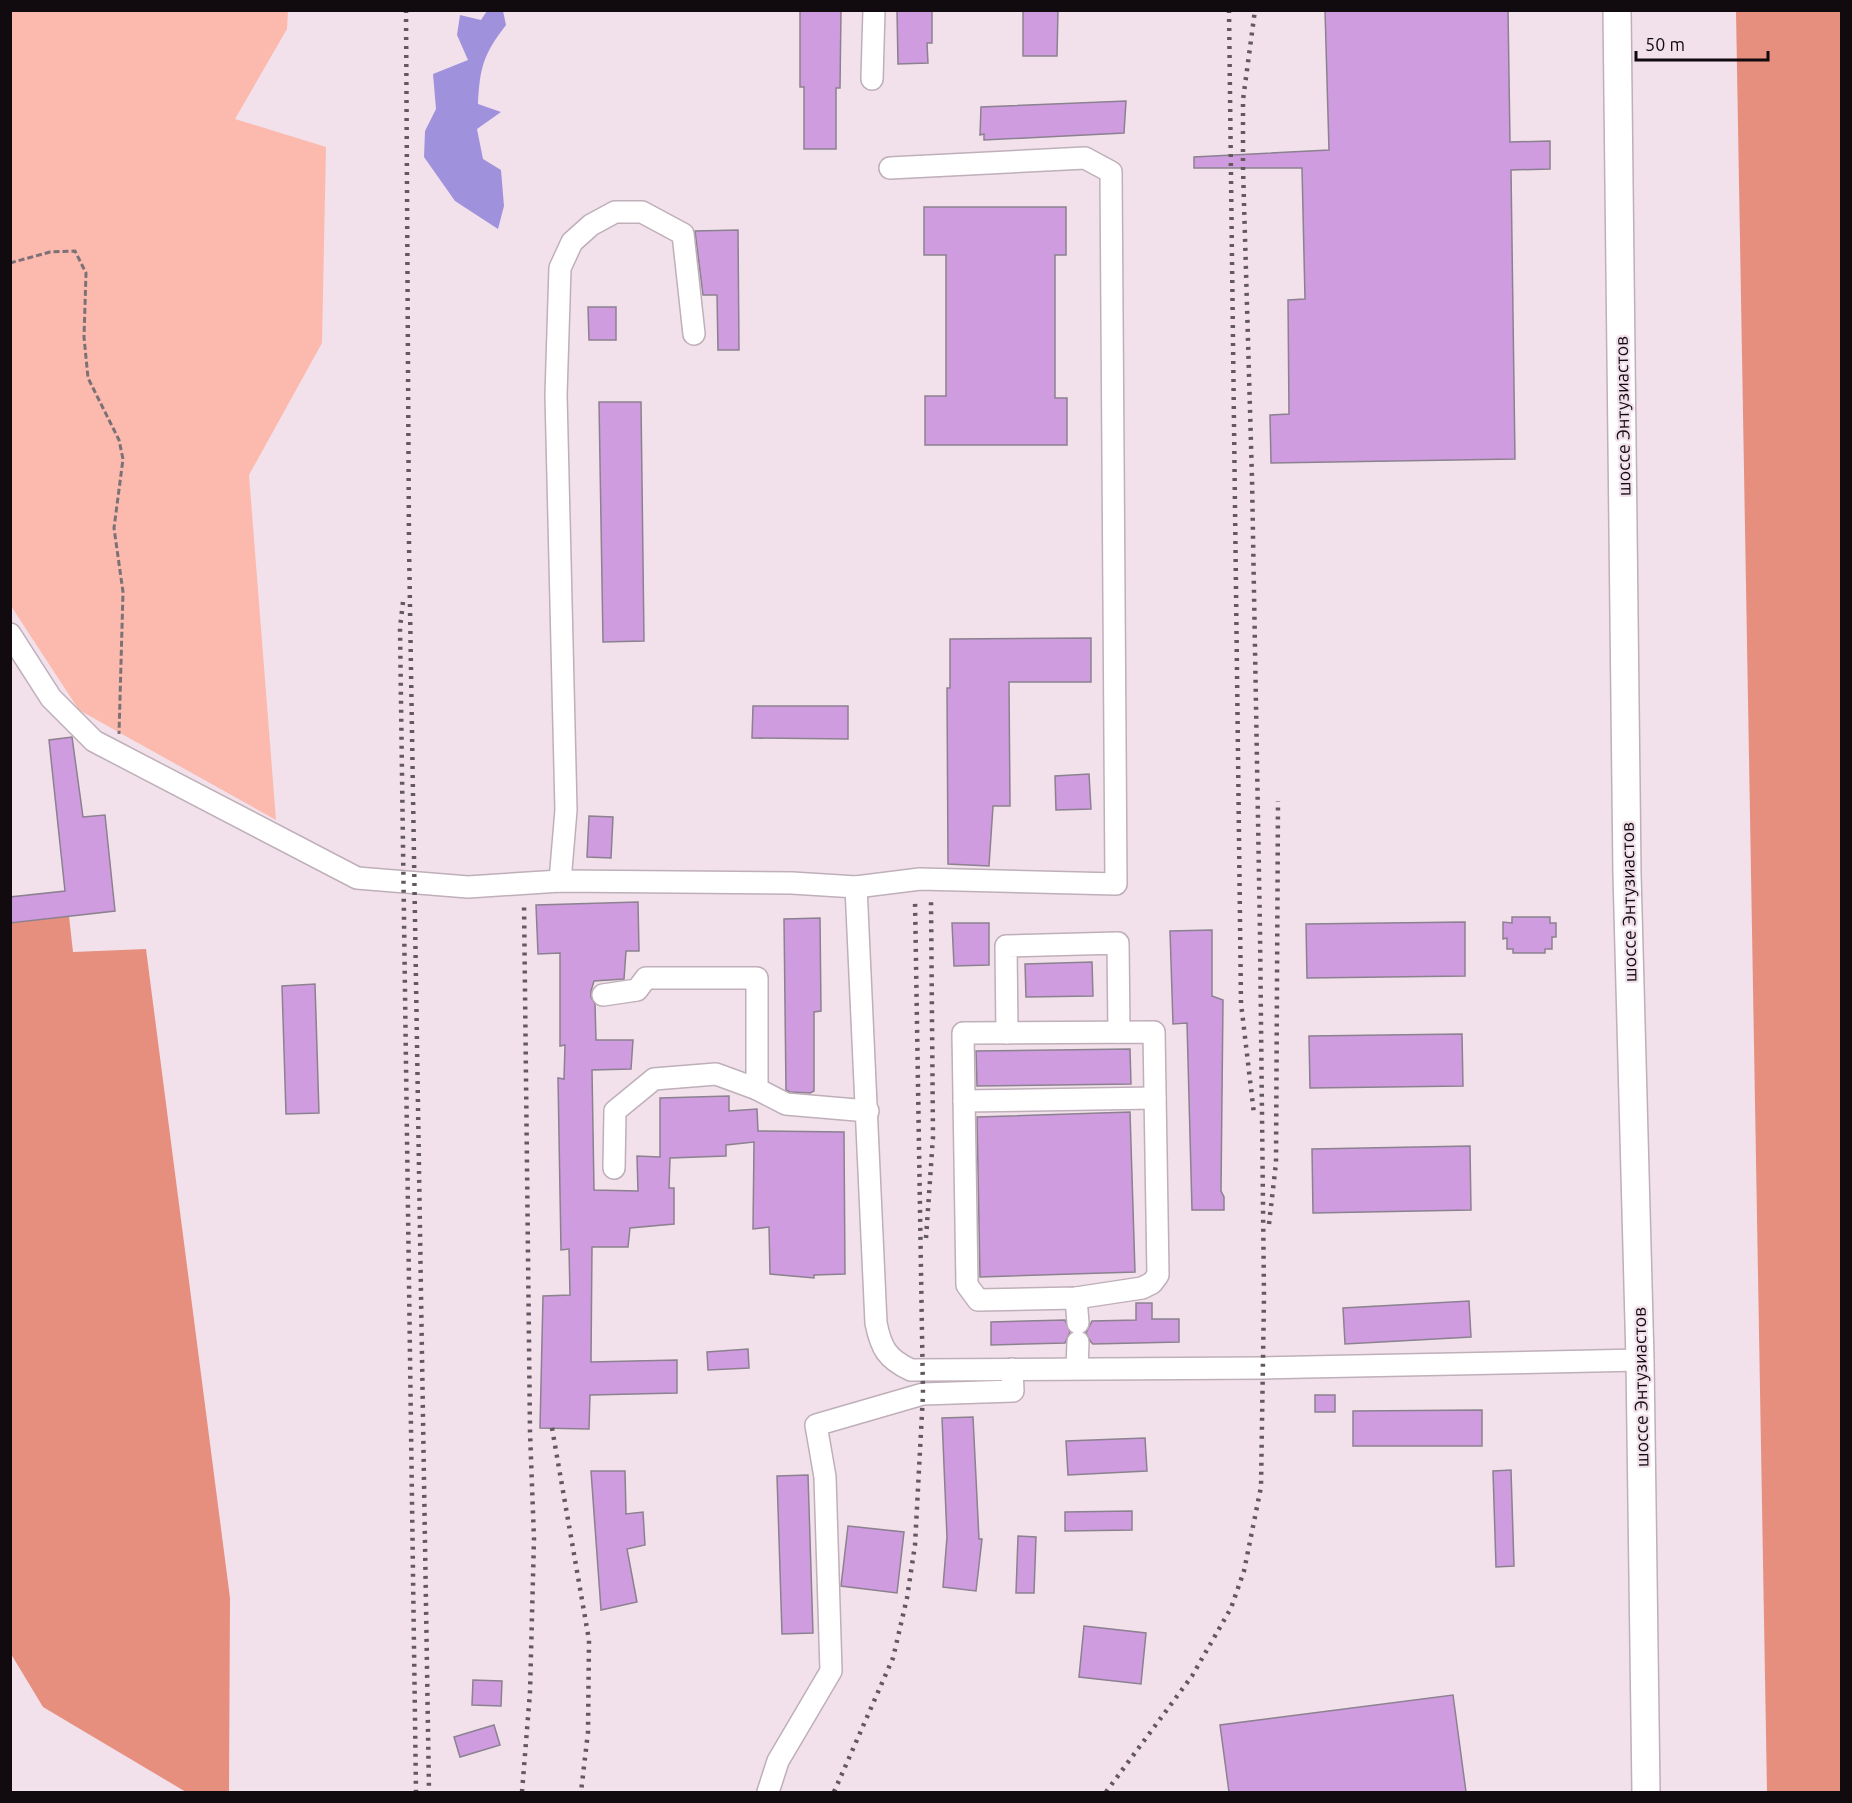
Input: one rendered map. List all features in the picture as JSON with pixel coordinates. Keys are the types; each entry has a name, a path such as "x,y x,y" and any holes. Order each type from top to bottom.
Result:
{"main road":[{"name":"шоссе Энтузиастов","path":"1617,10 1627,874 1640,1360 1646,1792"}],"street":[{"path":"872,79 874,10"},
{"path":"10,634 51,698 94,741 357,878 468,887 560,881 792,883 855,887 920,879 1116,884 1111,172 1085,158 890,168"},
{"path":"560,881 566,810 556,384 560,268 572,242 591,225 615,212 642,212 683,234 694,334"},
{"path":"855,887 868,1111 876,1323 880,1345 896,1364 910,1370 1264,1368 1640,1360"},
{"path":"1006,1033 1006,946 1118,943 1119,1032"},
{"path":"603,995 637,990 646,978 757,978 757,1089"},
{"path":"1119,1032 1154,1032 1158,1275 1152,1283 1142,1288 1076,1298 978,1300 966,1285 963,1033 1119,1032"},
{"path":"614,1168 615,1111 654,1079 716,1074 757,1089 786,1104 868,1111"},
{"path":"964,1101 1155,1098"},
{"path":"1076,1298 1077,1368"},
{"path":"768,1792 778,1761 831,1671 825,1477 816,1425 923,1394 1012,1391 1012,1369"}],"path":[{"path":"10,263 50,252 75,250 86,273 84,337 88,378 119,440 123,459 114,528 123,592 118,754"}],"shaded area":[{"path":"10,11 288,11 287,29 235,119 326,147 322,343 249,475 276,820 79,710 11,606"},
{"path":"487,11 503,11 506,25 492,45 484,62 478,104 501,112 477,129 483,159 501,170 504,206 498,229 455,201 424,157 425,131 436,109 433,74 468,60 457,35 460,15 481,20"},
{"path":"1736,11 1841,11 1841,1792 1767,1792"},
{"path":"69,916 73,952 146,949 230,1598 229,1792 186,1792 43,1707 11,1654 11,923"}],"building":[{"path":"800,10 841,10 840,88 836,88 836,149 804,149 804,87 800,87"},
{"path":"897,10 932,10 932,43 927,43 928,63 898,64"},
{"path":"1023,10 1058,10 1057,56 1023,56"},
{"path":"1325,10 1508,10 1510,142 1550,141 1550,169 1511,170 1515,459 1271,463 1270,415 1289,414 1288,300 1305,299 1302,168 1194,168 1194,157 1329,150"},
{"path":"1126,101 1124,133 984,140 984,134 980,135 981,107"},
{"path":"924,207 1066,207 1066,255 1055,255 1055,398 1067,398 1067,445 925,445 925,396 946,396 946,255 924,255"},
{"path":"738,230 739,350 718,350 717,295 703,295 695,231"},
{"path":"588,307 616,307 616,340 589,340"},
{"path":"599,402 641,402 644,641 603,642"},
{"path":"1091,638 1091,682 1009,682 1010,806 993,806 989,866 948,864 947,688 950,688 950,639"},
{"path":"753,706 848,706 848,739 752,738"},
{"path":"72,737 83,817 105,815 115,911 10,923 10,897 65,891 49,740"},
{"path":"1089,774 1091,809 1056,810 1055,776"},
{"path":"589,816 613,817 611,858 587,857"},
{"path":"638,902 639,951 626,951 624,979 594,981 591,991 595,1004 596,1040 633,1040 631,1069 592,1070 594,1190 638,1191 637,1156 660,1157 660,1098 729,1096 729,1111 757,1109 758,1131 844,1132 845,1274 814,1275 814,1278 770,1274 769,1227 753,1229 754,1142 726,1145 726,1156 670,1158 669,1188 674,1188 674,1224 630,1228 628,1247 592,1247 591,1362 677,1360 677,1393 590,1395 589,1429 540,1428 543,1296 570,1295 569,1249 561,1250 558,1078 564,1079 565,1045 560,1046 560,953 538,954 536,905"},
{"path":"1512,917 1550,917 1550,923 1556,923 1556,937 1552,937 1552,949 1545,949 1545,953 1513,953 1513,949 1507,949 1507,938 1503,939 1503,922 1512,923"},
{"path":"820,918 821,1011 814,1012 814,1091 810,1093 790,1092 786,1090 784,919"},
{"path":"1465,922 1465,976 1307,978 1306,924"},
{"path":"952,923 989,923 989,965 954,966"},
{"path":"1212,930 1212,996 1223,1000 1221,1191 1224,1197 1224,1210 1192,1210 1187,1023 1173,1024 1170,931"},
{"path":"1092,962 1093,996 1026,997 1025,964"},
{"path":"315,984 319,1113 286,1114 282,986"},
{"path":"1462,1034 1463,1086 1310,1088 1309,1036"},
{"path":"1130,1049 1131,1084 977,1086 976,1051"},
{"path":"1130,1112 1135,1272 980,1277 977,1117"},
{"path":"1470,1146 1471,1210 1313,1213 1312,1149"},
{"path":"1469,1301 1471,1337 1345,1344 1343,1308"},
{"path":"1136,1303 1152,1303 1152,1319 1179,1319 1179,1342 1093,1344 1091,1342 1086,1333 1092,1321 1136,1320"},
{"path":"1065,1320 1070,1332 1065,1343 991,1345 991,1322"},
{"path":"748,1349 749,1368 708,1370 707,1352"},
{"path":"1315,1395 1335,1395 1335,1412 1315,1412"},
{"path":"1482,1410 1482,1446 1353,1446 1353,1411"},
{"path":"973,1417 979,1539 982,1539 976,1591 943,1587 947,1537 942,1418"},
{"path":"1145,1438 1147,1471 1068,1475 1066,1441"},
{"path":"1511,1470 1514,1566 1496,1567 1493,1471"},
{"path":"591,1471 625,1471 626,1514 643,1512 645,1545 627,1549 637,1602 601,1610"},
{"path":"808,1475 813,1633 782,1634 777,1476"},
{"path":"1132,1511 1132,1530 1065,1531 1065,1512"},
{"path":"848,1526 904,1532 897,1593 841,1586"},
{"path":"1018,1536 1036,1537 1034,1593 1016,1593"},
{"path":"1084,1626 1146,1633 1141,1684 1079,1677"},
{"path":"473,1680 502,1681 501,1706 472,1705"},
{"path":"1453,1695 1466,1792 1229,1792 1220,1725"},
{"path":"494,1725 500,1745 460,1757 454,1737"}],"railway":[{"path":"406,10 409,545 429,1792"},
{"path":"1229,10 1241,1003 1254,1114"},
{"path":"1106,1792 1192,1676 1231,1608 1244,1571 1261,1487 1264,1296 1260,933 1252,478 1243,168 1243,100 1255,10"},
{"path":"403,602 400,628 416,1792"},
{"path":"1269,1224 1276,1163 1278,801"},
{"path":"926,1238 933,1137 931,899"},
{"path":"834,1792 893,1658 907,1598 915,1545 923,1394 915,900"},
{"path":"522,1792 530,1692 534,1539 530,1432 524,902"},
{"path":"552,1428 589,1640 588,1732 581,1792"}]}
